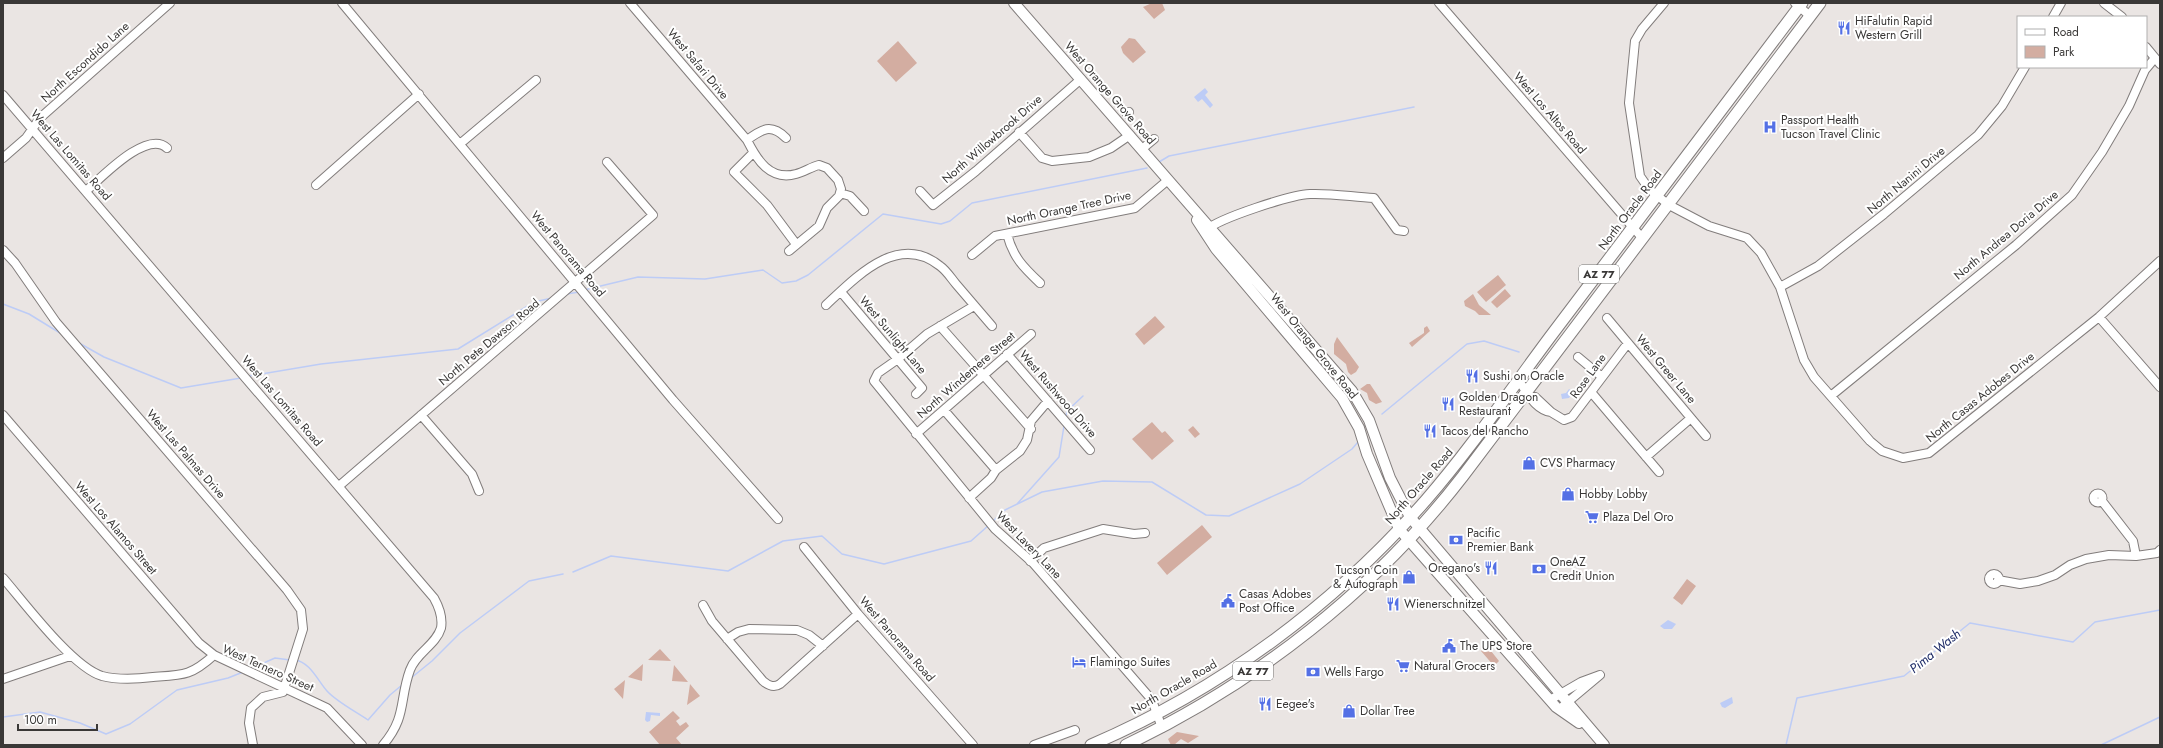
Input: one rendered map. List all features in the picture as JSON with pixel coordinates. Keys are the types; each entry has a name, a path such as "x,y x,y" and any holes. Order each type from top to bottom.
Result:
{"highway":[{"name":"AZ 77","path":"1126,745 1162,728 1242,679 1304,635 1350,596 1408,540 1463,476 1529,394 1820,3"},
{"name":"North Oracle Road","path":"1091,745 1158,714 1237,667 1295,625 1327,599 1410,518 1480,433 1799,4"}],"main road":[{"name":"West Orange Grove Road","path":"1014,3 1186,201 1207,230 1342,398 1359,428 1368,454 1399,529 1550,700 1563,706 1604,745"},
{"name":"West Orange Grove Road","path":"1207,230 1352,391 1369,420 1390,478 1410,518 1559,694 1563,706"}],"street":[{"name":"North Escondido Lane","path":"3,158 32,129 40,118 170,3"},
{"name":"West Panorama Road","path":"342,3 461,143 673,400 778,520"},
{"name":"West Safari Drive","path":"630,3 747,140 753,153 769,172 781,176 796,174 819,165 826,168 838,180 840,193"},
{"name":"West Los Altos Road","path":"1439,3 1643,239"},
{"name":"North Casas Adobes Drive","path":"1664,3 1642,29 1635,41 1629,103 1640,176 1649,189 1669,205 1710,226 1747,238 1761,253 1780,287 1804,360 1814,376 1870,441 1882,451 1903,458 1929,453 2099,317 2160,261"},
{"path":"2054,16 2061,3"},
{"path":"2104,3 2121,16"},
{"path":"1799,4 1810,16"},
{"path":"2147,48 2158,61"},
{"name":"North Andrea Doria Drive","path":"1832,396 2016,245 2072,195 2102,152 2130,106 2145,70 2158,61"},
{"name":"North Nanini Drive","path":"1780,287 1818,266 1884,214 1972,140 1986,127 2002,106 2024,68"},
{"name":"North Willowbrook Drive","path":"920,191 933,205 1081,79"},
{"path":"461,143 536,80"},
{"path":"316,185 419,94"},
{"name":"West Las Lomitas Road","path":"3,95 434,598 441,615 442,622 438,634 416,660 410,670 400,719 383,745"},
{"path":"747,140 756,133 769,129 777,130 786,138"},
{"path":"1019,132 1042,158 1052,161 1089,156 1111,148 1130,135"},
{"path":"1142,149 1154,139"},
{"path":"86,191 134,151 151,143 159,142 167,148"},
{"path":"753,153 734,172 767,205 796,244"},
{"name":"North Pete Dawson Road","path":"339,486 653,215 607,162"},
{"name":"North Orange Tree Drive","path":"972,255 995,236 1135,208 1168,180"},
{"path":"789,251 819,226 827,208 839,196 840,193 850,196 864,211"},
{"path":"1207,230 1228,218 1309,194 1374,198 1397,230 1404,231"},
{"path":"1007,234 1010,249 1019,262 1040,283"},
{"name":"West Las Palmas Drive","path":"3,250 15,263 56,322 297,603 303,620 303,629 286,688"},
{"path":"826,305 873,266 890,256 907,252 922,256 940,266 992,326"},
{"name":"West Sunlight Lane","path":"840,292 922,388 916,394"},
{"path":"898,359 927,334 974,306"},
{"path":"2099,317 2160,387"},
{"name":"West Greer Lane","path":"1607,318 1706,436"},
{"path":"940,326 1031,429"},
{"name":"North Windemere Street","path":"916,434 1031,334"},
{"name":"Rose Lane","path":"1529,394 1531,400 1544,411 1551,412 1560,419 1566,420 1575,414 1628,343"},
{"name":"West Rushwood Drive","path":"1008,354 1090,450"},
{"path":"1578,357 1602,377"},
{"name":"West Lavery Lane","path":"898,359 878,373 874,381 990,524 1030,561 1152,700 1162,728"},
{"path":"1519,381 1529,394"},
{"path":"1591,392 1659,472"},
{"path":"968,498 991,478 996,470 1020,451 1027,440 1032,421 1048,401"},
{"path":"944,410 996,470"},
{"name":"West Los Alamos Street","path":"3,415 195,638 214,655"},
{"path":"421,415 472,474 479,491"},
{"path":"1646,457 1691,418"},
{"path":"2102,501 2133,541 2136,556"},
{"path":"1030,561 1044,548 1103,529 1134,534 1145,533"},
{"name":"West Panorama Road","path":"804,548 858,614 973,745"},
{"path":"1998,580 2020,584 2038,581 2086,559 2110,556 2136,556 2157,553 2160,550"},
{"name":"West Ternero Street","path":"3,578 70,656 101,675 132,679 184,675 199,668 214,655 286,688 331,711 362,745"},
{"path":"704,605 712,621 772,689 780,684 858,614"},
{"path":"727,639 738,632 750,629 797,630 809,635 823,646"},
{"path":"3,679 70,656"},
{"path":"1550,700 1581,682 1600,675 1563,706"},
{"path":"253,745 249,724 251,708 263,698 281,694 286,688"},
{"path":"1034,745 1075,730"}],"green space":[{"path":"1152,3 1162,3 1165,10 1154,19 1143,7"},
{"path":"1129,38 1135,39 1146,52 1133,63 1123,53 1121,47"},
{"path":"898,41 917,63 896,82 877,61"},
{"path":"1498,275 1506,285 1486,302 1477,292"},
{"path":"1505,289 1511,296 1497,308 1491,302"},
{"path":"1473,294 1479,305 1491,315 1479,315 1475,311 1465,306 1464,301"},
{"path":"1155,316 1165,327 1144,345 1135,334"},
{"path":"1427,326 1430,331 1412,347 1409,343 1424,333 1424,328"},
{"path":"1337,337 1359,367 1356,372 1351,375 1348,372 1346,364 1334,354 1334,344"},
{"path":"1367,384 1370,384 1382,402 1376,404 1369,400 1367,393 1360,389"},
{"path":"1152,422 1162,433 1165,431 1174,441 1152,460 1132,439"},
{"path":"1193,426 1200,434 1195,438 1188,430"},
{"path":"1202,525 1212,537 1167,575 1157,563"},
{"path":"1687,579 1696,586 1682,605 1673,598"},
{"path":"1487,646 1499,661 1494,666 1481,651"},
{"path":"660,649 671,661 648,660"},
{"path":"643,664 642,681 628,677"},
{"path":"674,665 688,682 672,681"},
{"path":"625,680 623,699 614,689"},
{"path":"690,684 700,696 687,705"},
{"path":"673,711 680,718 676,721 680,726 686,722 689,726 676,738 682,745 660,745 649,732"},
{"path":"1177,732 1199,736 1188,743 1181,739 1174,745 1171,745 1168,739"}],"water":[{"path":"1205,88 1208,92 1205,95 1213,105 1210,108 1202,99 1198,102 1194,97"},
{"path":"1569,389 1573,392 1569,398 1562,399 1561,394 1566,393"},
{"path":"1668,620 1676,624 1672,629 1664,629 1660,626"},
{"path":"1732,697 1733,703 1725,708 1722,707 1720,703"},
{"path":"646,712 660,713 660,716 651,715 650,721 647,722 645,720"}],"waterway":[{"path":"1159,162 1169,156 1414,107"},
{"path":"584,290 638,277 705,279 763,270 782,283 796,281 808,275 883,214 941,224 950,221 972,203 1147,168"},
{"path":"567,294 579,292"},
{"path":"249,376 321,364 458,349 534,302 552,298"},
{"path":"3,304 29,314 60,333"},
{"path":"1382,414 1467,344 1484,341 1519,352"},
{"path":"79,343 104,357 181,388 241,378"},
{"path":"1066,416 1067,411 1083,396"},
{"path":"1017,504 1059,457 1064,426"},
{"path":"993,521 1005,510 1042,492 1103,481 1152,482 1206,515 1229,516 1300,484 1352,449 1358,442"},
{"path":"573,572 611,556 728,571 783,541 822,536 842,554 884,564 971,541 989,525"},
{"path":"411,678 432,661 460,633 529,581 563,574"},
{"name":"Pima Wash","path":"1786,745 1797,698 1904,676 1970,623 2073,642 2095,622 2160,610"},
{"path":"250,669 275,658 290,660"},
{"path":"295,660 305,664 327,691 336,699 368,720 390,695 402,685"},
{"path":"3,717 40,712 80,723 106,734 130,724 177,690 228,678 243,672"},
{"path":"2101,745 2160,717"}],"place":[{"name":"HiFalutin Rapid Western Grill","path":"1844,28"},
{"name":"Passport Health Tucson Travel Clinic","path":"1770,127"},
{"name":"Sushi on Oracle","path":"1472,376"},
{"name":"Golden Dragon Restaurant","path":"1448,404"},
{"name":"Tacos del Rancho","path":"1430,431"},
{"name":"CVS Pharmacy","path":"1529,463"},
{"name":"Hobby Lobby","path":"1568,494"},
{"name":"Plaza Del Oro","path":"1592,517"},
{"name":"Pacific Premier Bank","path":"1456,540"},
{"name":"Oregano's","path":"1491,568"},
{"name":"OneAZ Credit Union","path":"1539,569"},
{"name":"Tucson Coin & Autograph","path":"1409,577"},
{"name":"Casas Adobes Post Office","path":"1228,601"},
{"name":"Wienerschnitzel","path":"1393,604"},
{"name":"The UPS Store","path":"1449,646"},
{"name":"Flamingo Suites","path":"1079,662"},
{"name":"Natural Grocers","path":"1403,666"},
{"name":"Wells Fargo","path":"1313,672"},
{"name":"Eegee's","path":"1265,704"},
{"name":"Dollar Tree","path":"1349,711"}]}
